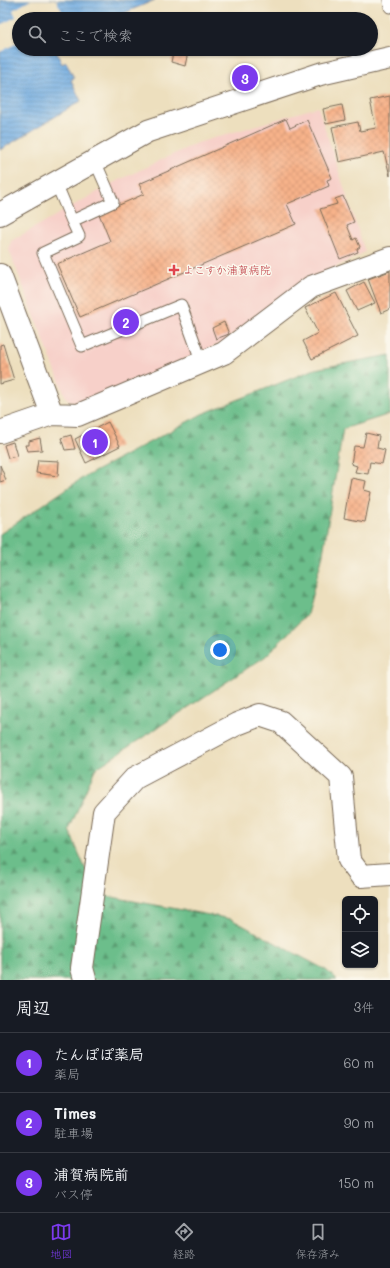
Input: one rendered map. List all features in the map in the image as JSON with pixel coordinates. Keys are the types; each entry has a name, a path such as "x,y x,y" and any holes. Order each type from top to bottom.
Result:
{"street":[{"path":"0,214 148,131 320,74 390,58"},
{"path":"0,432 52,414 78,415 202,363 224,353 311,287 390,258"},
{"path":"0,275 52,414"},
{"path":"85,979 82,968 104,812 135,778 237,724 260,715 281,722 342,777 349,860 361,876 390,874"}],"lane":[{"path":"388,0 390,7"},
{"path":"72,221 114,202 95,161"},
{"path":"56,183 79,236 43,253 82,346 181,305 202,363"}],"shaded area":[{"name":"よこすか浦賀病院","path":"318,107 365,252 297,287 222,343 79,406 66,398 9,250 11,241 113,183 197,143"}],"green space":[{"path":"390,355 390,414 343,429 323,554 307,614 266,656 95,769 69,830 96,894 231,919 326,970 337,980 0,980 0,534 81,479 202,414 315,369"}],"water":[{"path":"0,0 155,0 127,12 12,12 12,56 58,56 62,64 66,62 74,78 71,80 81,101 0,150"}],"pier":[{"path":"31,0 56,0 62,12 14,12 13,10"},
{"path":"12,19 12,46 0,52 0,25"}],"building":[{"path":"172,56 187,56 185,66 171,62"},
{"path":"390,96 390,176 384,152 339,162 332,127 358,122 360,131 376,128 370,100"},
{"path":"342,105 345,120 326,124 323,109"},
{"path":"286,119 290,128 307,120 332,178 327,180 329,186 287,204 296,224 80,317 57,264 110,241 99,214 144,194 139,184"},
{"path":"343,196 354,222 347,225 353,240 356,238 360,247 357,249 358,252 340,259 320,209 337,204 335,199"},
{"path":"390,271 390,309 381,313 368,279"},
{"path":"364,282 375,303 357,311 347,291"},
{"path":"336,293 358,336 312,359 303,341 318,333 305,308"},
{"path":"224,322 229,334 216,339 212,328"},
{"path":"3,344 14,380 0,384 0,345"},
{"path":"108,422 120,446 86,463 75,439"},
{"path":"366,433 379,436 377,448 385,450 382,464 370,462 368,474 355,472 357,466 351,464 354,446 363,447"},
{"path":"71,435 75,449 65,450 61,438"},
{"path":"40,438 42,450 27,451 25,445 29,445 29,441"},
{"path":"13,442 17,456 8,458 4,445"},
{"path":"38,460 59,461 58,476 36,473"},
{"path":"0,465 6,480 0,482"},
{"path":"351,478 366,481 364,490 371,492 365,522 344,518"}],"place":[{"name":"浦賀病院前","path":"245,78"},
{"name":"よこすか浦賀病院","path":"174,270"},
{"name":"Times","path":"126,322"},
{"name":"たんぽぽ薬局","path":"95,442"}]}
